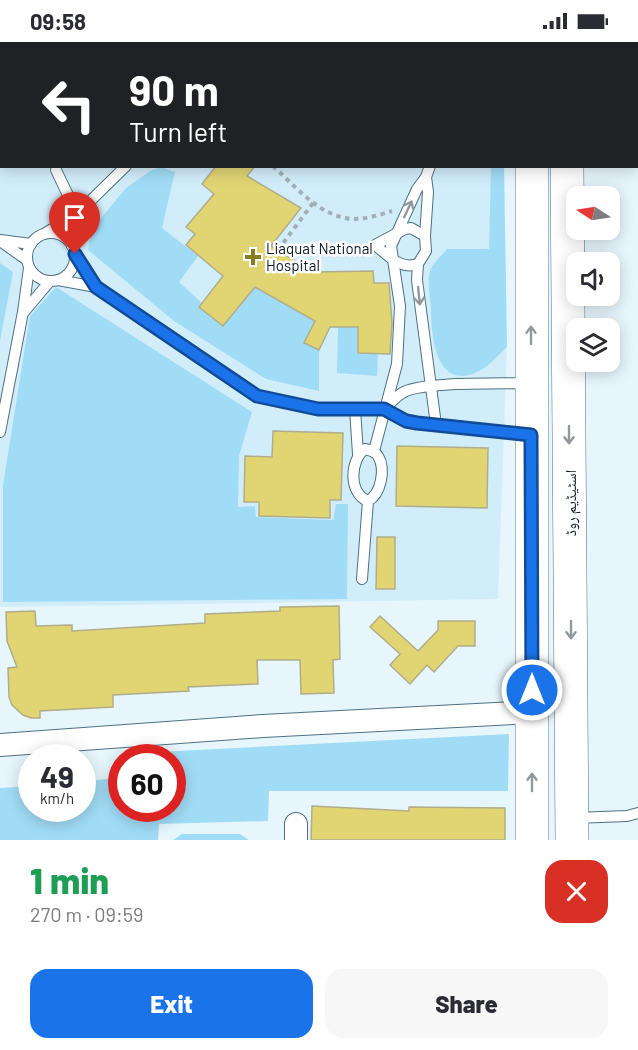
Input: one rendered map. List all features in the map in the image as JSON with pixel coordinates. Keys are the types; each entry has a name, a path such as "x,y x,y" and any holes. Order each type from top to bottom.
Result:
{"main road":[{"path":"532,168 532,840"},
{"name":"اسٹیڈیم روڈ","path":"567,168 572,829"},
{"path":"531,390 569,397"}],"street":[{"path":"0,745 263,726 532,712"}],"lane":[{"path":"0,432 23,312 27,252 31,244 44,234 77,214 124,168"},
{"path":"23,312 54,281 71,270 77,214 56,170"},
{"path":"374,451 397,364 400,306 392,246 417,189 428,172"},
{"path":"428,172 426,251 418,264 417,280 433,386 436,425"},
{"path":"418,264 405,266 375,245 405,229 411,228 425,236"},
{"path":"44,234 60,235 74,250 96,287 257,396 318,409 384,409 406,421 531,435"},
{"path":"0,240 31,244"},
{"path":"0,240 42,279 96,287"},
{"path":"384,409 410,389 433,386 531,390"},
{"path":"355,409 358,454 354,463 353,478 361,498 368,501"},
{"path":"358,454 365,449 374,451 379,456 381,465 380,485 374,497 368,501"},
{"path":"362,579 368,501"},
{"path":"572,829 638,813"}],"path":[{"path":"275,168 313,202 340,217 373,217 409,206"},
{"path":"278,250 313,202"}],"shaded area":[{"name":"Liaquat National Hospital","path":"0,168 504,168 507,347 498,599 0,607"},
{"path":"164,168 175,172 162,228 198,256 179,282 202,303 199,307 222,326 255,287 315,321 304,343 319,350 319,391 266,379 174,321 88,250 92,229 126,188 150,171"},
{"path":"491,168 504,168 507,347 479,371 465,376 453,374 445,368 439,358 432,333 430,271 447,249 489,249"},
{"path":"0,263 13,272 0,341"},
{"path":"56,287 252,412 239,456 238,507 255,506 256,517 333,520 336,504 348,504 347,599 3,602 3,485 30,316"},
{"path":"338,327 358,327 358,353 378,354 377,376 337,373"},
{"path":"509,734 508,791 269,791 268,821 159,824 158,840 0,840 0,788 18,787 18,822 96,822 96,780 108,779 108,822 186,822 186,751"},
{"path":"182,834 240,834 249,840 173,840"}],"building":[{"path":"214,168 253,168 247,176 301,208 271,246 313,272 373,271 374,283 389,283 392,323 390,354 358,353 358,327 330,327 319,350 304,343 315,321 255,287 223,326 199,307 223,276 186,245 195,234 186,227 214,194 202,184"},
{"path":"273,431 343,433 341,500 330,500 330,518 259,516 259,502 244,502 245,456 272,457"},
{"path":"397,446 488,448 487,508 396,506"},
{"path":"377,537 395,537 395,589 376,589"},
{"path":"339,606 340,659 333,660 334,693 301,694 300,660 257,660 258,684 188,687 189,691 113,695 113,707 40,711 40,718 23,715 12,705 9,697 8,668 17,667 7,641 6,612 35,611 36,626 72,625 72,631 205,623 205,614 280,611 280,607"},
{"path":"380,616 418,651 438,630 438,621 475,621 475,646 458,646 434,672 427,665 410,684 390,665 400,654 370,627"},
{"path":"312,806 409,811 409,807 505,808 505,840 311,840"}],"place":[{"name":"Liaquat National Hospital","path":"253,257"}],"route":[{"path":"75,254 96,287 257,396 318,409 384,409 406,421 417,423 531,435 532,690"}]}
